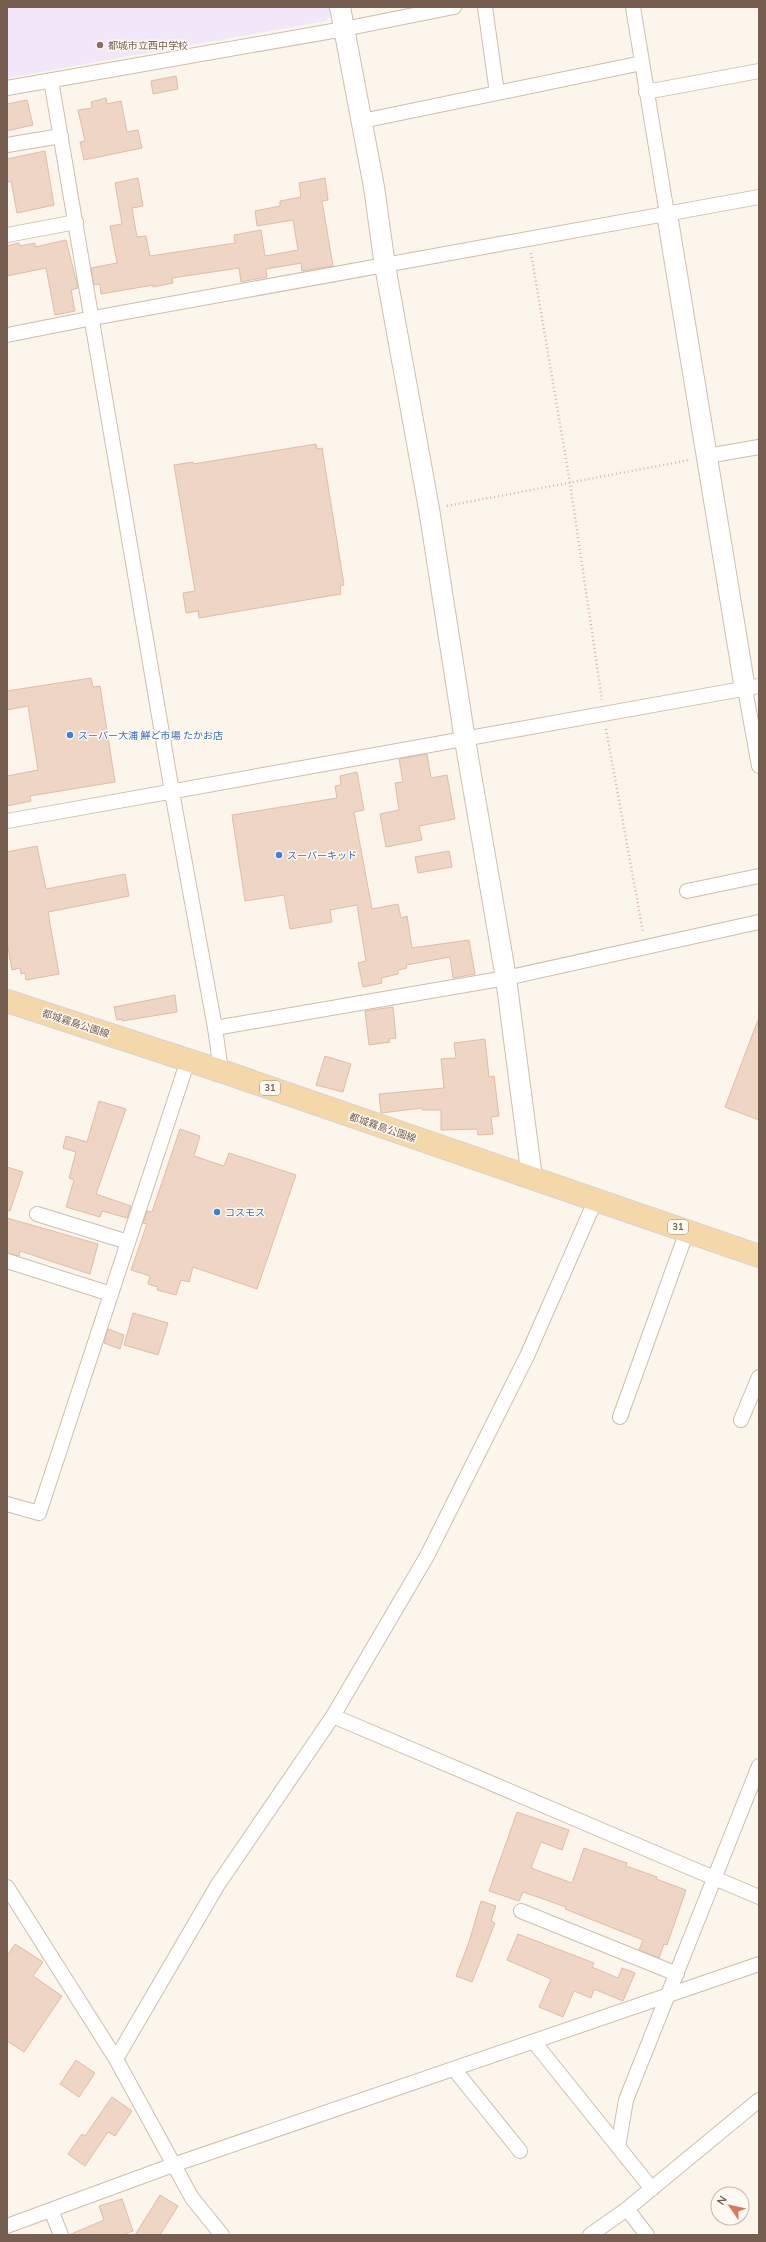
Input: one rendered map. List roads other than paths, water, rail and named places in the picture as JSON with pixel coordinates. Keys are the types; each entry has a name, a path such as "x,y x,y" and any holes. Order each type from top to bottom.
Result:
{"main road":[{"name":"都城霧島公園線","path":"7,1001 221,1071 759,1256"}],"street":[{"path":"340,7 374,187 385,266 429,510 465,740 506,978 532,1178"},
{"path":"7,88 344,29 454,7"},
{"path":"485,7 497,93"},
{"path":"633,7 707,456 752,687 759,766"},
{"path":"362,120 642,63"},
{"path":"646,92 759,71"},
{"path":"51,80 93,318 172,792 215,1028 221,1071"},
{"path":"7,145 61,136"},
{"path":"7,335 759,197"},
{"path":"7,235 76,222"},
{"path":"707,456 759,447"},
{"path":"7,821 604,715 752,687"},
{"path":"687,891 759,876"},
{"path":"215,1028 506,978 759,922"},
{"path":"7,1504 39,1513 188,1060"},
{"path":"116,2060 217,1886 333,1716 427,1556 527,1356 596,1199"},
{"path":"37,1214 128,1242"},
{"path":"620,1417 687,1231"},
{"path":"7,1261 111,1294"},
{"path":"741,1420 759,1377"},
{"path":"333,1716 759,1897"},
{"path":"618,2147 626,2100 759,1766"},
{"path":"7,1887 116,2060 192,2198 222,2235"},
{"path":"521,1911 677,1974"},
{"path":"7,2226 173,2165 759,1964"},
{"path":"534,2042 652,2189"},
{"path":"454,2069 520,2151"},
{"path":"590,2235 627,2209 759,2100"},
{"path":"627,2209 647,2235"},
{"path":"51,2210 61,2235"}],"place":[{"name":"都城市立西中学校","path":"100,45"},
{"name":"スーパー大浦 鮮ど市場 たかお店","path":"70,735"},
{"name":"スーパーキッド","path":"279,855"},
{"name":"コスモス","path":"217,1212"}]}
